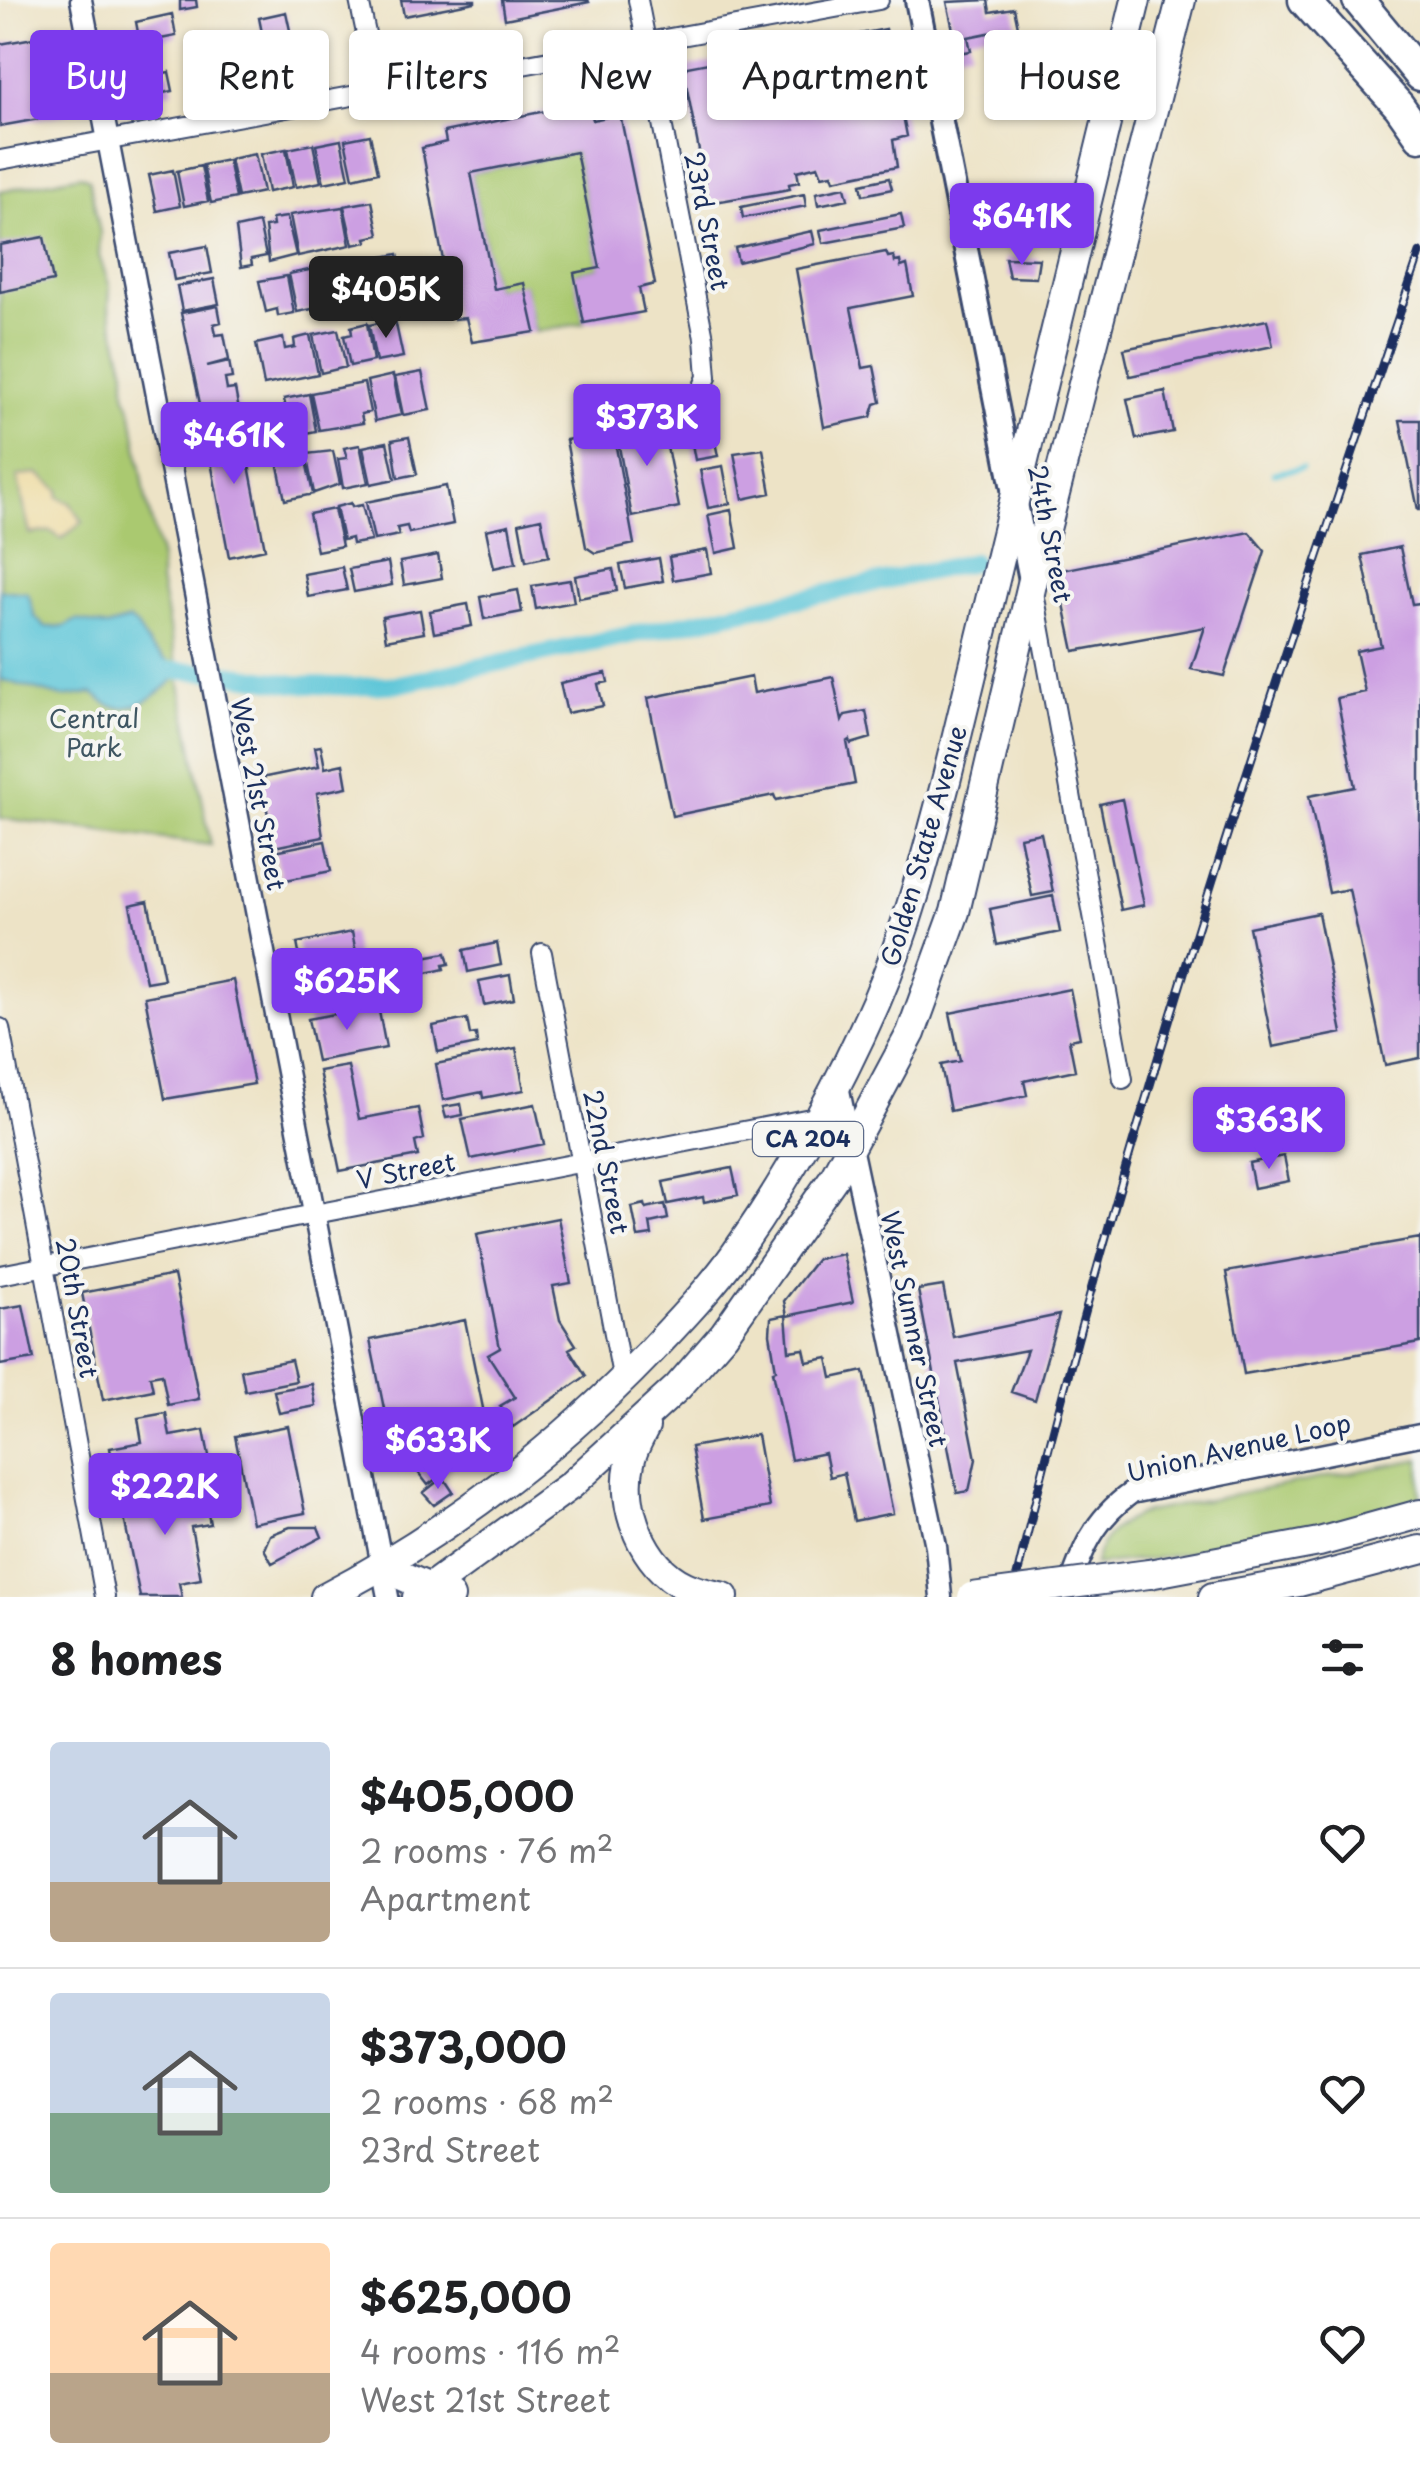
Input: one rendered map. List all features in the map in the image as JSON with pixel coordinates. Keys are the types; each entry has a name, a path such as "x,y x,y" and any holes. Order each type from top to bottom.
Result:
{"highway":[{"path":"1304,0 1420,136"},
{"path":"1358,0 1416,70"}],"main road":[{"name":"24th Street","path":"917,0 1032,584"},
{"name":"Golden State Avenue","path":"325,1597 382,1567 501,1488 552,1448 622,1381 734,1256 822,1116 877,1000 917,888 1136,0"},
{"name":"Golden State Avenue","path":"432,1594 571,1485 652,1414 724,1334 850,1152 911,1033 955,912 1032,584 1181,0"},
{"path":"652,1414 630,1460 634,1525 645,1547 671,1576 685,1586 724,1597"},
{"path":"972,1597 1149,1574 1319,1542 1420,1514"},
{"path":"1213,1597 1300,1582 1420,1550"},
{"path":"382,1567 432,1594"}],"street":[{"name":"West 21st Street","path":"82,0 388,1597"},
{"path":"359,0 365,30"},
{"name":"23rd Street","path":"638,0 643,30"},
{"path":"687,36 879,0"},
{"path":"0,160 349,96"},
{"name":"23rd Street","path":"661,120 704,338 707,377 700,392"},
{"name":"24th Street","path":"1032,584 1124,1079"},
{"name":"22nd Street","path":"542,953 622,1381"},
{"name":"20th Street","path":"0,1028 104,1597"},
{"name":"West Sumner Street","path":"837,1081 936,1546 942,1592"},
{"name":"V Street","path":"0,1275 822,1116"},
{"name":"Union Avenue Loop","path":"1066,1597 1078,1560 1107,1510 1131,1492 1420,1435"}],"green space":[{"path":"576,152 600,268 575,273 584,323 535,332 524,284 494,289 471,173"},
{"name":"Central Park","path":"81,175 89,179 100,232 99,256 110,287 109,307 160,555 160,581 211,845 0,818 0,191"},
{"path":"1420,1459 1420,1500 1284,1537 1094,1565 1112,1531 1146,1512"}],"sand":[{"path":"39,474 59,490 58,497 70,503 83,522 61,539 51,531 30,534 17,476"}],"water":[{"path":"0,590 28,593 35,617 45,627 63,627 77,620 107,627 129,620 151,649 176,668 177,677 148,700 130,707 109,705 92,693 62,697 0,679"}],"building":[{"path":"180,0 196,0 197,7 180,10"},
{"path":"401,0 475,0 475,2 404,16"},
{"path":"502,0 588,0 589,2 505,19"},
{"path":"988,0 990,12 1014,8 1018,27 984,30 984,34 968,37 971,51 964,52 964,30 953,30 947,2"},
{"path":"286,12 290,30 261,30 259,18"},
{"path":"172,14 176,36 163,39 163,30 138,30 136,22"},
{"path":"30,39 30,120 34,120 0,126 0,44"},
{"path":"707,63 707,120 904,120 907,136 893,140 897,167 834,180 832,174 822,176 818,166 797,171 799,182 789,184 790,189 709,203 687,89 687,67"},
{"path":"169,72 173,91 163,93 163,73"},
{"path":"543,112 543,120 621,120 655,284 639,288 644,312 584,323 574,273 600,268 576,152 471,173 494,289 524,283 535,332 472,342 466,318 454,319 422,148 446,142 444,132 502,120 523,120 523,116"},
{"path":"370,135 378,172 353,178 345,140"},
{"path":"341,140 349,178 324,183 316,145"},
{"path":"313,144 321,182 296,187 288,149"},
{"path":"286,149 293,187 268,192 261,154"},
{"path":"255,154 263,192 238,197 230,159"},
{"path":"228,160 236,198 211,203 203,165"},
{"path":"201,166 208,201 184,206 177,171"},
{"path":"173,170 180,206 157,211 149,175"},
{"path":"889,178 892,189 863,195 861,184"},
{"path":"845,187 848,199 818,205 816,193"},
{"path":"804,194 806,206 743,218 741,207"},
{"path":"372,201 379,235 353,245 344,206"},
{"path":"1038,205 1043,228 997,238 992,214"},
{"path":"343,207 350,245 298,256 290,215"},
{"path":"901,214 904,228 823,243 820,230"},
{"path":"287,217 296,255 269,262 265,227 273,226 272,219"},
{"path":"259,223 266,256 251,259 252,265 241,267 236,228"},
{"path":"812,231 815,244 738,262 735,248"},
{"path":"44,237 53,281 0,292 0,245"},
{"path":"207,246 212,273 174,280 169,253"},
{"path":"886,252 888,257 894,256 895,262 900,261 901,267 907,265 913,296 851,308 863,368 874,366 881,402 875,404 871,417 824,427 796,269"},
{"path":"398,254 406,293 381,298 373,259"},
{"path":"1005,258 1039,259 1036,278 1009,277"},
{"path":"370,259 377,291 368,292 369,299 354,302 346,264"},
{"path":"342,264 350,302 326,307 318,269"},
{"path":"314,269 322,307 297,312 289,274"},
{"path":"287,276 294,313 278,316 277,309 266,312 259,281"},
{"path":"214,279 219,304 182,311 177,286"},
{"path":"218,306 221,322 214,324 216,335 224,334 229,360 207,366 229,361 232,378 225,379 227,390 235,389 240,416 204,423 181,313"},
{"path":"395,320 403,357 376,362 369,325"},
{"path":"1267,320 1273,346 1130,376 1124,349"},
{"path":"367,323 373,361 350,366 344,336 352,334 351,327"},
{"path":"338,330 346,367 321,373 313,335"},
{"path":"310,335 318,374 264,385 256,344 283,338 285,349 295,347 294,339"},
{"path":"422,372 430,410 403,415 395,377"},
{"path":"393,375 401,415 375,421 367,381"},
{"path":"364,383 370,412 361,414 363,423 319,430 311,393"},
{"path":"1165,391 1173,432 1136,439 1127,399"},
{"path":"309,394 316,431 291,436 284,399"},
{"path":"240,418 265,549 229,557 204,425"},
{"path":"710,418 718,456 695,460 688,422"},
{"path":"1400,420 1420,420 1420,510 1418,510"},
{"path":"662,422 679,507 632,517 616,430"},
{"path":"613,431 634,544 595,553 586,547 566,440"},
{"path":"409,437 417,474 398,478 392,440"},
{"path":"387,442 395,479 371,484 363,447"},
{"path":"360,445 368,483 343,488 338,459 347,458 344,448"},
{"path":"763,449 771,493 743,499 734,453"},
{"path":"333,451 340,484 314,493 306,454"},
{"path":"305,456 313,494 285,500 277,461"},
{"path":"723,466 730,504 708,508 700,470"},
{"path":"446,486 453,524 409,533 407,526 397,528 399,535 374,540 366,502"},
{"path":"351,503 352,507 362,505 371,541 352,544 351,538 343,540 336,507"},
{"path":"334,509 342,546 317,551 309,514"},
{"path":"731,510 738,548 716,553 708,515"},
{"path":"541,518 549,556 526,561 519,523"},
{"path":"509,525 516,563 494,568 486,530"},
{"path":"1249,532 1265,551 1224,676 1191,669 1205,627 1074,651 1057,571"},
{"path":"1400,547 1412,604 1420,603 1420,1058 1385,1065 1349,889 1329,893 1309,796 1355,787 1337,698 1365,692 1356,651 1381,646 1362,555"},
{"path":"707,550 711,573 673,580 669,557"},
{"path":"438,555 442,578 404,585 400,562"},
{"path":"659,558 663,581 625,588 620,565"},
{"path":"388,562 392,585 354,592 349,569"},
{"path":"342,567 347,590 308,597 304,574"},
{"path":"613,569 617,591 579,598 575,576"},
{"path":"570,580 574,602 536,609 532,586"},
{"path":"518,590 522,612 484,619 480,597"},
{"path":"468,604 472,626 434,633 430,611"},
{"path":"420,610 424,633 386,640 382,617"},
{"path":"606,673 608,682 598,684 603,706 567,713 560,683"},
{"path":"751,677 754,693 833,677 842,721 845,715 866,711 871,738 847,742 855,784 776,800 774,795 672,816 648,698"},
{"path":"321,746 325,768 343,764 347,787 317,793 323,837 274,847 261,778 319,766 315,747"},
{"path":"1122,799 1144,905 1121,910 1100,804"},
{"path":"1041,833 1053,892 1032,896 1020,837"},
{"path":"325,841 331,871 281,881 275,851"},
{"path":"1053,896 1060,932 997,945 990,909"},
{"path":"148,901 164,979 146,982 130,905"},
{"path":"1318,913 1342,1033 1273,1047 1249,927"},
{"path":"352,932 359,968 304,979 297,943"},
{"path":"497,943 501,965 468,972 464,950"},
{"path":"446,953 449,964 443,965 444,969 422,974 418,958"},
{"path":"510,975 514,999 484,1005 479,981"},
{"path":"233,980 254,1084 165,1099 145,997"},
{"path":"1070,989 1080,1038 1069,1040 1075,1070 1024,1081 1027,1095 950,1111 941,1065 960,1061 950,1013"},
{"path":"378,1006 386,1048 317,1061 308,1019"},
{"path":"467,1019 470,1035 476,1034 477,1044 438,1052 433,1026"},
{"path":"516,1048 524,1090 483,1098 482,1092 443,1100 436,1064"},
{"path":"348,1066 359,1119 418,1108 424,1139 415,1142 418,1156 340,1171 319,1071"},
{"path":"461,1104 463,1115 446,1118 443,1107"},
{"path":"535,1104 544,1144 471,1159 462,1119"},
{"path":"1284,1156 1289,1181 1254,1188 1249,1163"},
{"path":"732,1168 738,1195 668,1204 663,1182"},
{"path":"645,1204 646,1208 665,1204 668,1219 650,1223 652,1235 638,1237 632,1207"},
{"path":"558,1218 571,1283 553,1286 560,1320 576,1345 569,1349 586,1376 513,1427 500,1406 515,1397 488,1355 500,1348 477,1234"},
{"path":"1420,1238 1420,1343 1244,1374 1226,1272"},
{"path":"843,1254 853,1302 787,1316 784,1301 817,1259"},
{"path":"174,1275 199,1399 168,1405 162,1374 150,1376 153,1390 103,1400 82,1293"},
{"path":"943,1286 953,1337 1059,1315 1035,1400 1011,1392 1027,1350 957,1363 976,1459 969,1491 957,1493 918,1290"},
{"path":"23,1305 34,1359 0,1365 0,1309"},
{"path":"786,1315 789,1351 804,1349 807,1362 828,1358 832,1378 864,1371 893,1513 854,1521 844,1473 830,1477 825,1453 791,1460 773,1371 776,1370 770,1334 771,1318"},
{"path":"465,1320 486,1423 391,1443 370,1340"},
{"path":"291,1360 296,1381 245,1391 241,1370"},
{"path":"312,1384 316,1406 279,1413 274,1391"},
{"path":"166,1413 170,1436 204,1430 213,1477 118,1494 110,1448 142,1442 138,1418"},
{"path":"288,1426 305,1513 252,1523 235,1436"},
{"path":"757,1435 770,1507 704,1519 691,1447"},
{"path":"449,1446 462,1459 428,1485 417,1471"},
{"path":"443,1477 453,1492 434,1505 423,1493"},
{"path":"202,1482 210,1524 191,1527 201,1579 179,1583 182,1597 140,1597 120,1498"},
{"path":"290,1527 318,1527 322,1537 272,1563 264,1549 270,1535"}],"waterway":[{"path":"1274,473 1302,468"},
{"path":"152,670 214,672 295,684 399,684 973,562"}],"railway":[{"path":"1012,1597 1054,1426 1149,1088 1253,753 1420,253"}]}
